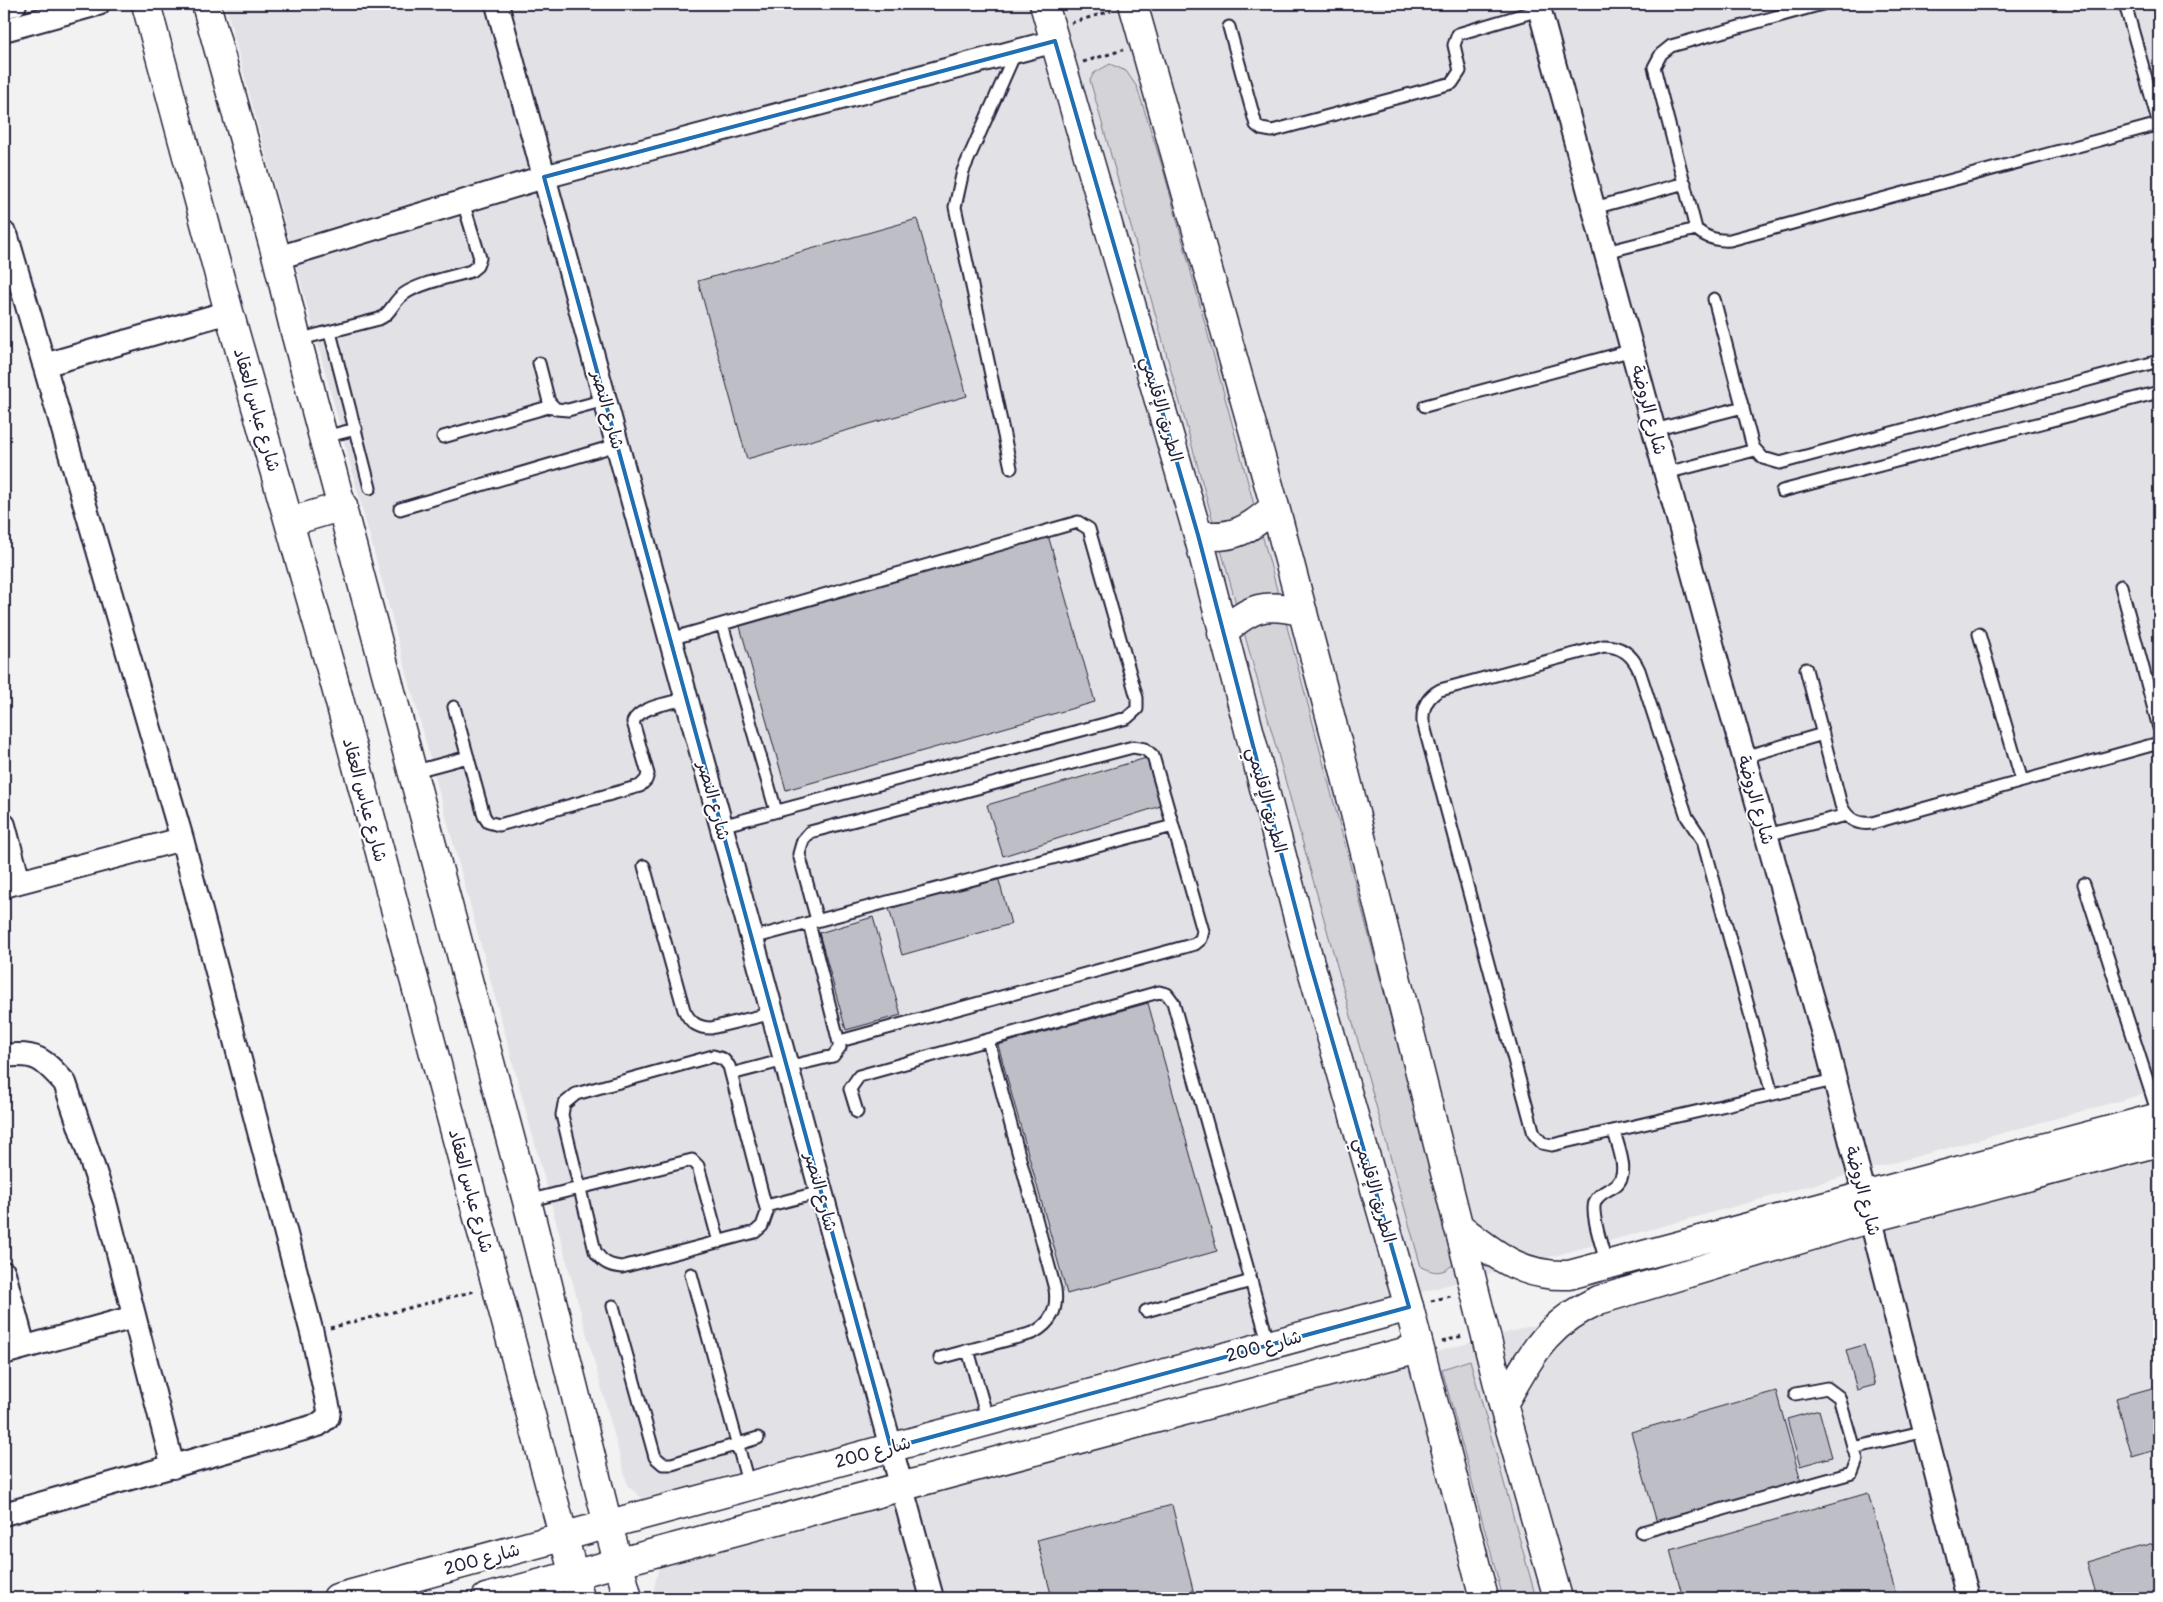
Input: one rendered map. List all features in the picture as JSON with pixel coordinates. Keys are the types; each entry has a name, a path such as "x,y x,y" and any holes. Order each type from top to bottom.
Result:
{"main road":[{"name":"شارع عباس العقاد","path":"146,4 497,1286 576,1586"},
{"path":"206,4 277,258 297,340 343,506 527,1201 628,1598"},
{"name":"الطريق الإقليمي","path":"1044,4 1198,535 1308,956 1409,1307 1484,1598"},
{"path":"1133,4 1275,507 1484,1331 1558,1598"},
{"path":"289,522 343,506"},
{"path":"1198,535 1217,537 1238,533 1255,523 1275,507"},
{"path":"1222,632 1237,619 1256,608 1277,606 1302,612"},
{"path":"1503,1404 1537,1348 1560,1322 1575,1311 1626,1291 1868,1208 2159,1116"},
{"path":"1458,1226 1513,1266 1532,1273 1550,1276 1569,1276 2159,1142"},
{"name":"شارع 200","path":"337,1598 1409,1307"},
{"path":"486,1598 576,1586 618,1562 1420,1348"}],"street":[{"path":"4,7 15,4"},
{"path":"4,30 98,4"},
{"name":"شارع النصر","path":"497,4 932,1598"},
{"name":"شارع الروضة","path":"1538,7 1834,1080 1968,1598"},
{"path":"277,258 544,177 1016,51 1053,35"},
{"path":"4,233 7,237 182,839 312,1333 329,1405 329,1414 326,1420 318,1425 4,1514"},
{"path":"44,365 230,312"},
{"path":"4,825 11,884 182,839"},
{"path":"4,1056 32,1055 48,1065 65,1083 105,1202 173,1467"},
{"path":"4,1273 14,1350 134,1316"}],"lane":[{"path":"1696,229 1654,67 1661,54 1677,44 1822,4"},
{"path":"1606,252 1696,229 1714,239 1730,240 2159,124 2125,4"},
{"path":"1229,27 1256,125 1261,129 1272,131 1452,83 1460,71 1454,45 1458,34 1538,7"},
{"path":"1011,468 955,207 958,183 963,170 1016,51"},
{"path":"1594,208 1684,183"},
{"path":"297,340 379,319 389,313 404,293 471,271 478,266 480,258 463,202"},
{"path":"1714,299 1742,408 1755,450 1763,458 1772,462 1789,462 2159,361"},
{"path":"330,332 370,488"},
{"path":"1425,406 1633,350"},
{"path":"539,363 552,406 561,411 605,400"},
{"path":"1782,491 2159,392"},
{"path":"443,438 552,406"},
{"path":"1654,430 1742,408"},
{"path":"324,437 356,429"},
{"path":"400,509 617,445"},
{"path":"1666,474 1755,450"},
{"path":"670,639 1074,523 1086,526 1091,534 1137,698 1136,709 1133,714 721,826"},
{"path":"2121,586 2159,728"},
{"path":"722,624 776,811"},
{"path":"1980,634 2022,781"},
{"path":"1772,1094 1703,841 1687,816 1636,662 1619,648 1604,646 1440,690 1428,699 1423,714 1534,1134 1542,1143 1552,1145 1834,1080"},
{"path":"1806,669 1841,805 1847,815 1857,822 1872,823 2159,743"},
{"path":"454,707 484,816 488,822 499,825 640,786 648,774 633,722 641,712 686,699"},
{"path":"1744,757 1823,734"},
{"path":"731,1074 833,1056 838,1053 840,1041 799,854 803,840 810,832 1133,747 1145,749 1153,756 1203,931 1199,942 840,1041"},
{"path":"412,772 468,757"},
{"path":"1766,835 1847,815"},
{"path":"752,938 1173,826"},
{"path":"644,866 684,1010 688,1018 701,1028 711,1028 772,1013"},
{"path":"2084,884 2159,1116"},
{"path":"857,1112 850,1089 859,1076 1159,992 1167,994 1173,1002 1269,1345"},
{"path":"940,1358 1033,1332 1045,1326 1053,1316 1057,1303 1055,1289 988,1040"},
{"path":"713,1056 726,1062 731,1074 766,1206 766,1220 759,1230 622,1267 602,1261 595,1251 579,1187 562,1115 564,1104 572,1096 713,1056"},
{"path":"1607,1266 1594,1208 1598,1197 1617,1185 1622,1178 1622,1169 1614,1131"},
{"path":"527,1201 692,1160 698,1166 719,1242"},
{"path":"766,1206 821,1192"},
{"path":"691,1274 749,1486"},
{"path":"1146,1311 1251,1281"},
{"path":"613,1306 655,1457 658,1461 672,1464 758,1438"},
{"path":"968,1350 988,1421"},
{"path":"1642,1532 1848,1476 1856,1465 1853,1448 1836,1394 1827,1388 1820,1388 1795,1394"},
{"path":"1853,1448 1926,1431"}],"path":[{"path":"1053,35 1133,4"},
{"path":"1064,68 1144,44"},
{"path":"312,1333 497,1286"},
{"path":"1409,1307 1474,1290"},
{"path":"1420,1348 1484,1331"}],"highlighted area":[{"path":"1055,41 1198,535 1308,956 1409,1307 891,1448 544,177"}],"shaded area":[{"path":"225,4 2159,4 2159,1090 649,1504 628,1486"},
{"path":"1110,64 1126,71 1137,87 1164,172 1306,697 1455,1262 1443,1271 1430,1271 1421,1267 1090,80 1094,73"},
{"path":"2159,1157 2159,1598 655,1598 653,1593 660,1561"},
{"path":"1470,1360 1536,1598 1503,1598 1442,1369"}],"building":[{"path":"917,219 967,396 747,459 698,281"},
{"path":"1048,535 1095,702 786,790 739,623"},
{"path":"1153,756 1167,804 1003,856 987,805"},
{"path":"998,877 1011,924 902,955 889,908"},
{"path":"873,917 901,1015 846,1030 819,933"},
{"path":"1148,1003 1217,1251 1067,1294 998,1045"},
{"path":"1864,1345 1875,1385 1857,1390 1846,1350"},
{"path":"2159,1386 2159,1449 2132,1457 2116,1398"},
{"path":"1776,1391 1801,1482 1657,1523 1631,1432"},
{"path":"1819,1410 1832,1457 1800,1466 1787,1419"},
{"path":"1868,1493 1897,1598 1683,1598 1670,1550"},
{"path":"1172,1505 1195,1598 1052,1598 1037,1540"},
{"path":"2153,1543 2159,1564 2159,1591 2135,1598 2097,1598 2087,1562"}]}
